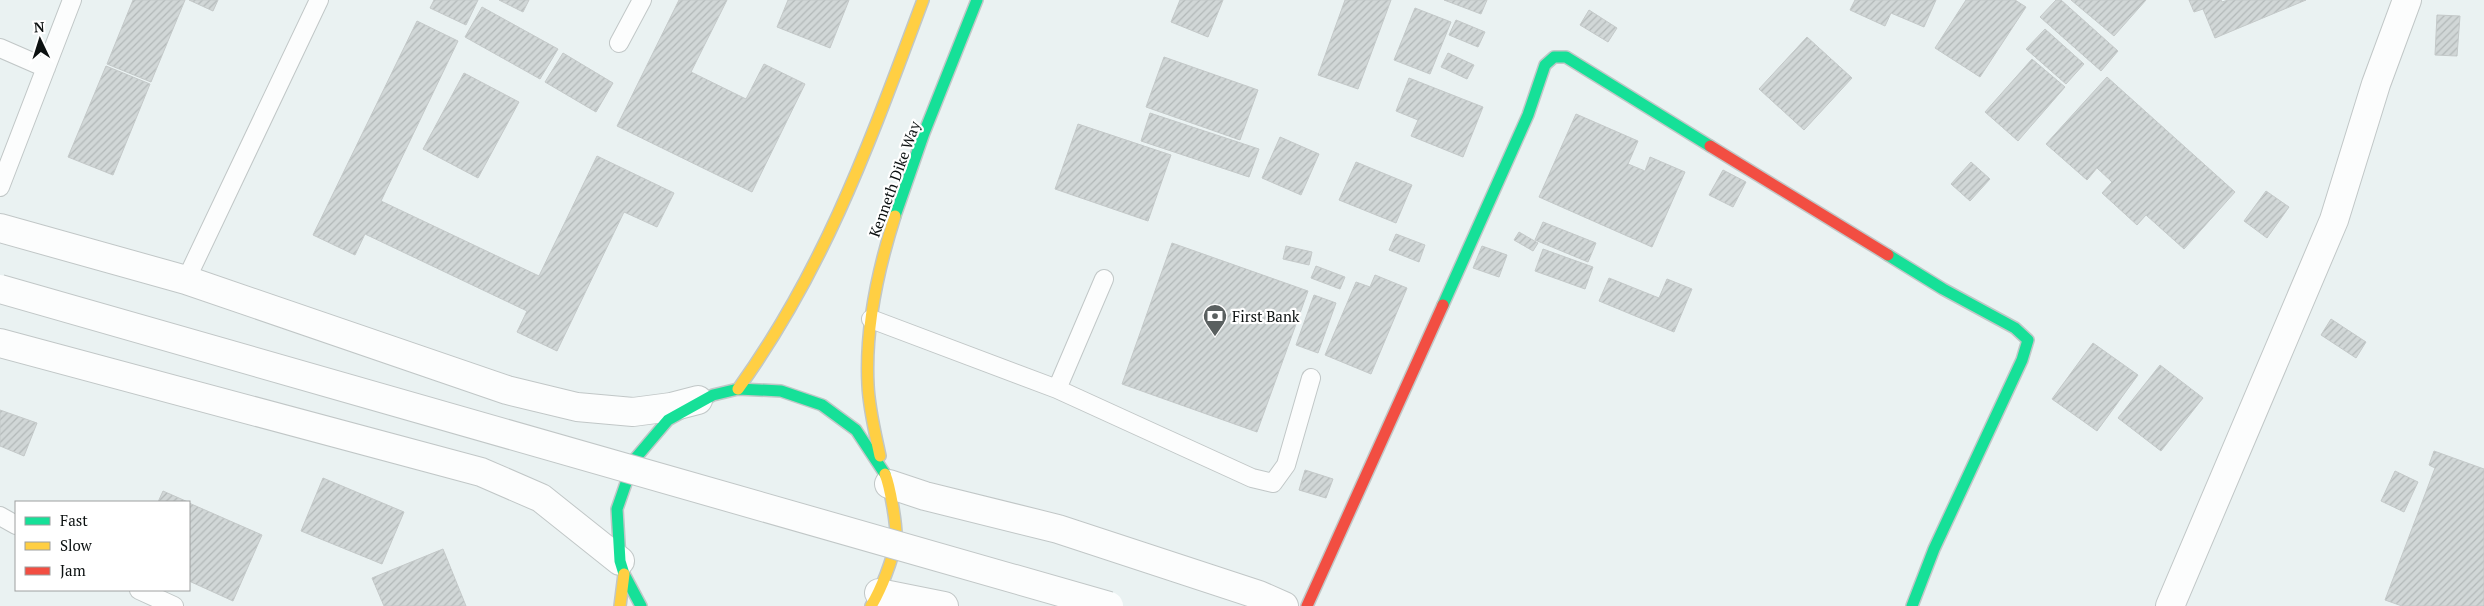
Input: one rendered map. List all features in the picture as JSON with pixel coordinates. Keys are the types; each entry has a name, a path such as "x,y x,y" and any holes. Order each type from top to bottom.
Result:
{"main road":[{"path":"726,392 792,308 824,250 856,176 923,0"},
{"name":"Kenneth Dike Way","path":"875,599 896,539 871,406 868,364 871,319 892,223 978,0"},
{"path":"1307,606 1528,115 1545,65 1554,57 1566,57 1944,289 2015,328 2028,340 2022,360 1934,549 1912,606"},
{"path":"620,606 622,567 617,509 634,460 668,420 726,392 781,391 822,405 856,430 885,474"},
{"path":"622,567 641,606"}],"street":[{"path":"2170,606 2334,220 2376,84 2407,0"},
{"path":"0,228 186,280 507,390 576,407 633,412 671,407 726,392"},
{"path":"0,290 1109,606"},
{"path":"0,343 481,472 541,498 622,567"},
{"path":"885,474 925,496 1058,529 1259,595 1284,606"},
{"path":"875,599 944,606"}],"lane":[{"path":"0,187 72,0"},
{"path":"186,280 319,0"},
{"path":"619,43 642,0"},
{"path":"0,48 46,68"},
{"path":"1056,389 1104,279"},
{"path":"871,319 1056,389 1252,478 1273,483 1286,465 1311,378"},
{"path":"0,516 15,524"},
{"path":"141,591 174,606"}],"building":[{"path":"133,0 185,0 151,82 107,64"},
{"path":"189,0 218,0 213,11"},
{"path":"434,0 478,0 466,25 430,8"},
{"path":"499,0 529,0 523,12"},
{"path":"679,0 727,0 691,72 746,99 764,64 805,84 752,192 617,126"},
{"path":"788,0 849,0 830,48 777,27"},
{"path":"1180,0 1223,0 1208,37 1171,22"},
{"path":"1345,0 1391,0 1358,89 1318,75"},
{"path":"1444,0 1487,0 1481,14"},
{"path":"1855,0 1936,0 1924,27 1891,13 1885,26 1850,10"},
{"path":"1966,0 2015,0 2026,7 1980,77 1935,48"},
{"path":"2056,0 2061,0 2118,51 2101,71 2040,17"},
{"path":"2071,0 2146,0 2114,36"},
{"path":"2189,0 2221,0 2222,2 2228,0 2306,0 2215,38 2203,9 2194,12"},
{"path":"482,7 558,49 540,79 465,37"},
{"path":"1415,8 1451,22 1430,74 1394,60"},
{"path":"1589,10 1617,28 1608,42 1580,25"},
{"path":"2437,15 2460,16 2457,56 2435,55"},
{"path":"1456,20 1485,32 1478,47 1449,35"},
{"path":"417,21 458,41 381,201 539,276 597,156 674,193 657,227 624,212 557,351 517,332 527,311 365,234 355,255 313,235"},
{"path":"2045,29 2084,64 2066,84 2026,49"},
{"path":"1807,37 1852,78 1804,130 1759,89"},
{"path":"563,53 613,83 596,112 545,82"},
{"path":"1448,53 1474,65 1467,79 1441,67"},
{"path":"1164,57 1258,90 1240,140 1146,107"},
{"path":"2032,59 2065,87 2018,141 1985,112"},
{"path":"106,66 150,84 113,175 68,157"},
{"path":"464,73 519,102 478,178 423,149"},
{"path":"2107,77 2235,192 2184,249 2146,215 2137,225 2102,193 2112,182 2097,168 2087,180 2046,144"},
{"path":"1409,78 1483,107 1463,157 1411,136 1418,120 1396,111"},
{"path":"1150,113 1259,149 1249,177 1141,141"},
{"path":"1576,114 1638,141 1628,164 1645,171 1650,157 1685,172 1652,247 1539,197"},
{"path":"1078,124 1171,155 1148,221 1055,189"},
{"path":"1280,137 1319,154 1301,195 1262,178"},
{"path":"1356,162 1412,185 1396,223 1339,200"},
{"path":"1971,162 1990,179 1970,201 1951,184"},
{"path":"1723,170 1746,182 1733,207 1709,195"},
{"path":"2266,191 2289,207 2267,238 2244,221"},
{"path":"1543,222 1596,243 1588,262 1535,240"},
{"path":"1519,232 1538,243 1533,251 1514,240"},
{"path":"1396,234 1425,245 1419,262 1389,250"},
{"name":"First Bank","path":"1172,243 1308,291 1257,432 1122,384"},
{"path":"1286,246 1312,252 1309,265 1283,259"},
{"path":"1482,246 1507,255 1499,277 1473,268"},
{"path":"1543,249 1593,267 1585,289 1535,271"},
{"path":"1316,266 1345,277 1340,289 1311,278"},
{"path":"1375,275 1407,288 1371,374 1325,355 1356,282 1370,287"},
{"path":"1609,278 1659,298 1667,279 1692,289 1674,332 1599,301"},
{"path":"1314,295 1336,303 1318,353 1296,345"},
{"path":"2331,319 2366,342 2356,358 2321,335"},
{"path":"2093,343 2138,375 2097,431 2052,399"},
{"path":"2160,365 2203,398 2161,451 2118,418"},
{"path":"0,410 37,423 24,456 0,446"},
{"path":"2434,451 2484,469 2484,606 2402,606 2385,600 2435,468 2429,465"},
{"path":"1305,470 1333,479 1326,498 1299,490"},
{"path":"2395,471 2418,482 2404,512 2381,501"},
{"path":"323,478 404,512 382,564 301,531"},
{"path":"163,491 186,501 158,501"},
{"path":"190,503 262,535 233,601 190,581"},
{"path":"443,549 466,606 384,606 372,578"}],"traffic: fast":[{"path":"895,216 924,133 977,0"},
{"path":"1443,305 1528,115 1545,65 1554,57 1566,57 1710,146"},
{"path":"1888,255 1943,289 2015,328 2028,340 2022,360 1934,549 1912,606"},
{"path":"641,606 624,574 620,561 617,509 634,460 668,420 713,395 738,389 781,391 822,405 856,430 885,474"}],"traffic: slow":[{"path":"738,389 769,343 797,296 844,201 885,102 923,0"},
{"path":"880,456 872,420 869,394 869,342 878,278 895,216"},
{"path":"871,606 886,574 896,540 893,506 885,474"},
{"path":"620,606 624,574"}],"traffic: jam":[{"path":"1710,146 1888,255"},
{"path":"1307,606 1443,305"}],"place":[{"name":"First Bank","path":"1215,337"}]}
